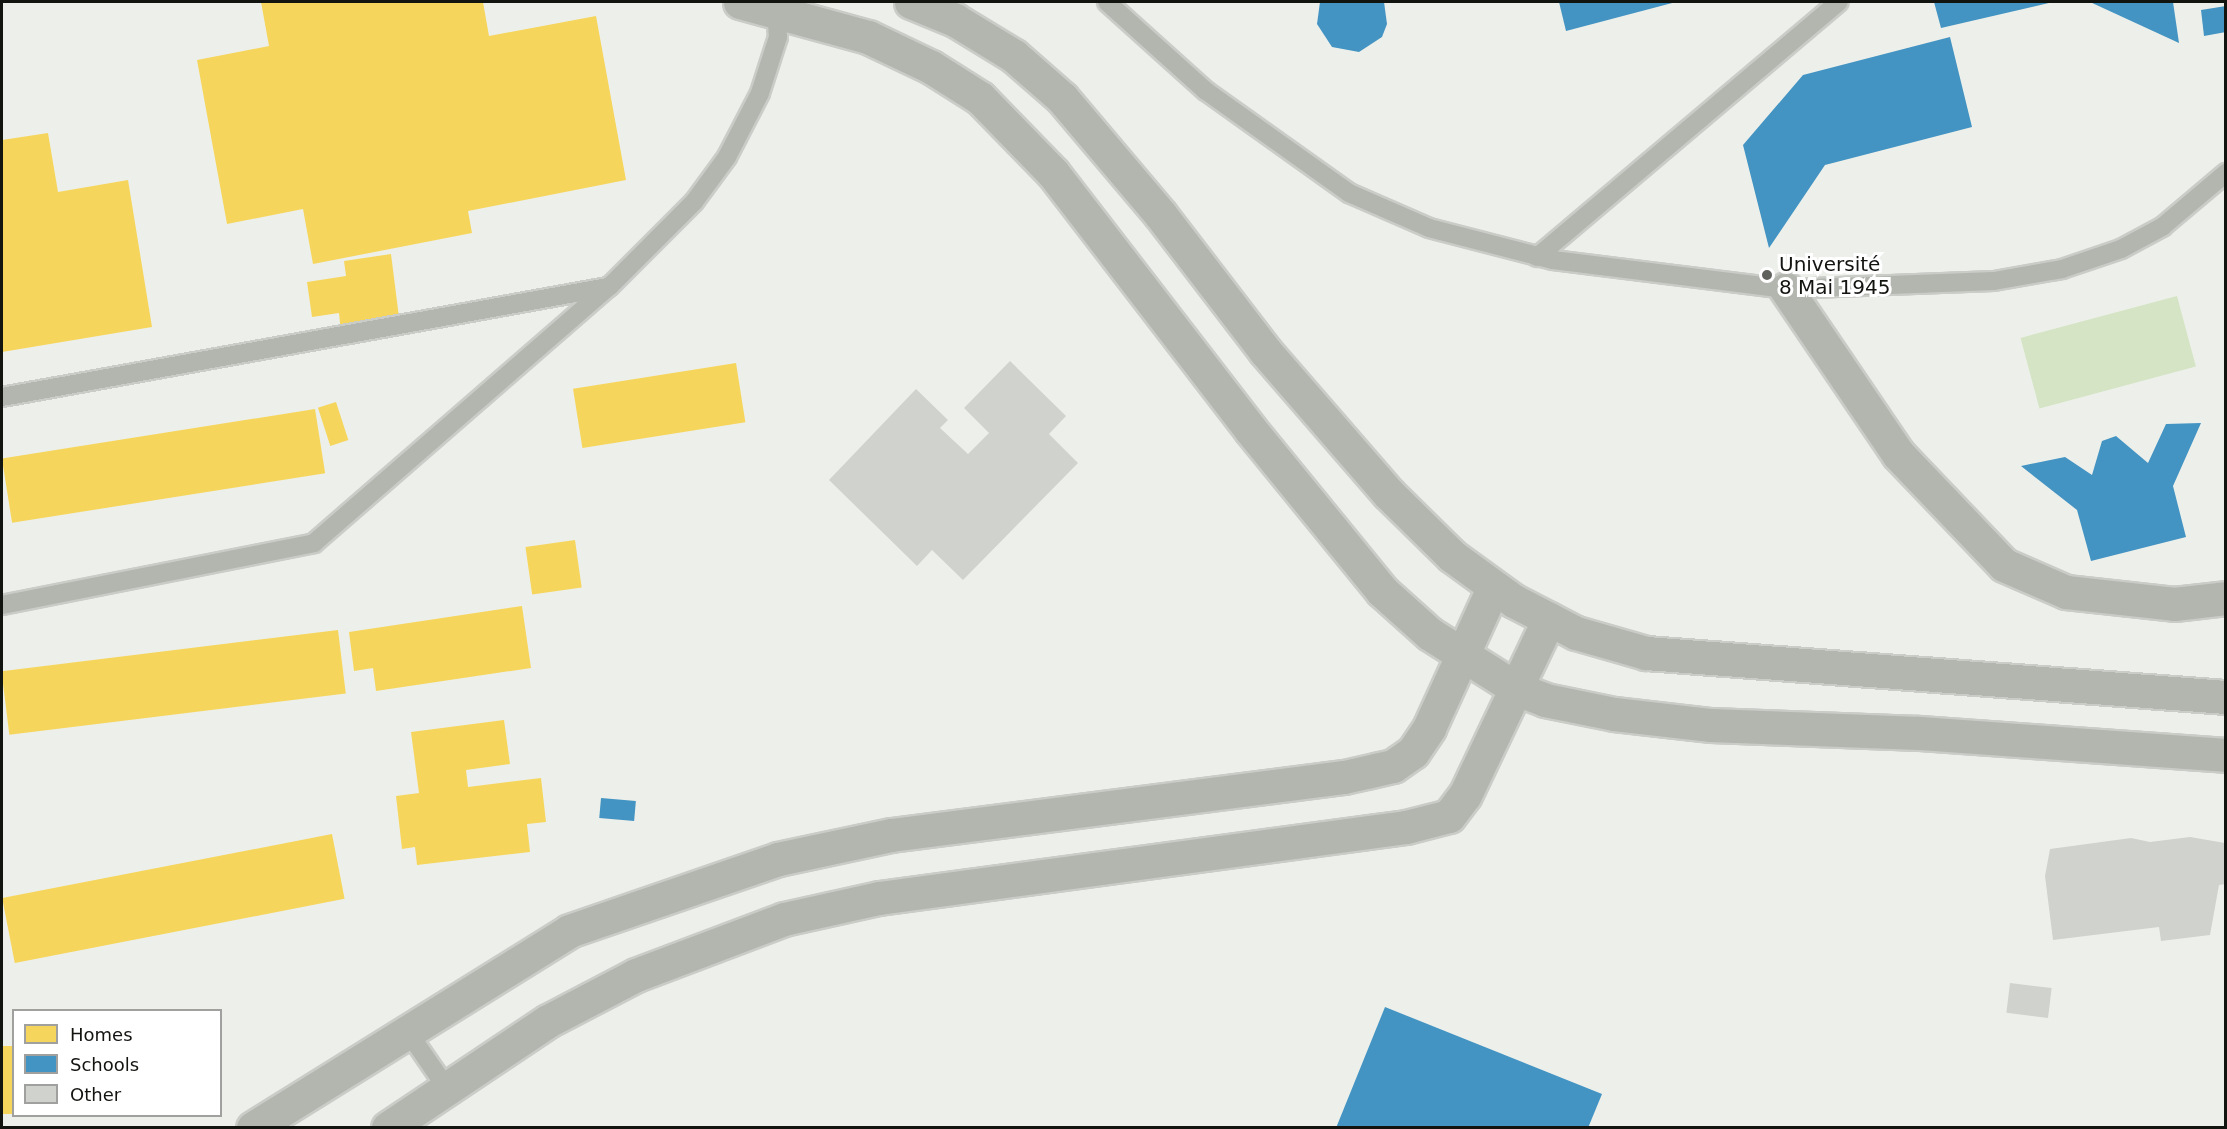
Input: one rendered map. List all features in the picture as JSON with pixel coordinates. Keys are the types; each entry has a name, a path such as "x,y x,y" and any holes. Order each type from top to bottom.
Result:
{"street":[{"path":"740,2 868,37 931,67 980,98 1018,133 1382,591 1430,634 1517,689 1545,700 1614,714 1712,725 1919,733 2226,755"},
{"path":"911,2 956,20 1014,56 1062,98 1160,214 1265,351 1381,485 1452,556 1493,588 1549,619 1576,633 1646,653 2226,697"},
{"path":"1786,289 1898,454 2004,565 2066,592 2174,604 2226,597"},
{"path":"253,1128 569,931 778,859 891,835 1344,777 1393,766 1413,752 1429,728 1493,588"},
{"path":"388,1128 446,1087 548,1021 636,975 784,919 879,898 1406,827 1449,816 1459,806 1549,619"}],"lane":[{"path":"1107,2 1206,91 1349,193 1429,228 1537,256 1786,289 1994,281 2062,269 2121,249 2162,227 2226,173"},
{"path":"1537,256 1839,2"},
{"path":"2,605 314,543 609,287 694,202 727,157 767,70 778,37 776,10"},
{"path":"2,397 609,287"},
{"path":"408,1032 446,1087"}],"green space":[{"path":"2177,296 2196,367 2039,408 2021,338"}],"building: Homes":[{"path":"261,2 483,2 489,36 596,16 626,180 468,211 472,233 313,264 303,209 227,224 197,60 269,46"},
{"path":"48,133 58,192 128,180 152,327 2,352 2,140"},
{"path":"391,254 400,325 341,333 339,313 312,317 307,282 346,276 344,261"},
{"path":"736,363 745,422 582,448 573,389"},
{"path":"336,402 348,440 330,446 318,408"},
{"path":"315,409 325,473 12,523 2,459"},
{"path":"575,540 582,588 532,594 525,547"},
{"path":"522,606 531,668 376,691 373,668 354,671 349,632"},
{"path":"338,630 346,694 9,735 2,671"},
{"path":"504,720 510,764 466,770 468,787 541,778 546,822 527,824 530,852 417,865 415,847 402,849 396,796 419,793 411,732"},
{"path":"332,834 345,899 15,963 2,898"},
{"path":"2,1046 12,1046 12,1114 2,1114"}],"building: Schools":[{"path":"1320,2 1384,2 1387,24 1382,37 1359,52 1332,47 1317,24"},
{"path":"1559,2 1676,2 1566,31"},
{"path":"1934,2 2053,2 1941,28"},
{"path":"2090,2 2173,2 2179,43"},
{"path":"2226,6 2226,32 2204,36 2201,10"},
{"path":"1950,37 1972,127 1825,165 1769,248 1743,145 1803,75"},
{"path":"2201,423 2173,486 2186,537 2091,561 2077,510 2021,466 2065,457 2092,475 2102,441 2116,436 2148,463 2166,424"},
{"path":"601,798 636,801 634,821 599,818"},
{"path":"1385,1007 1602,1094 1588,1128 1336,1128"}],"building: Other":[{"path":"1010,361 1066,416 1049,434 1078,463 963,580 932,550 917,566 829,480 916,389 948,420 940,428 968,454 989,433 964,408"},
{"path":"2190,837 2225,843 2226,884 2219,885 2210,935 2161,941 2159,927 2053,940 2045,876 2050,849 2131,838 2150,842"},
{"path":"2010,983 2052,988 2048,1018 2006,1013"}],"place":[{"name":"Université 8 Mai 1945","path":"1767,275"}]}
